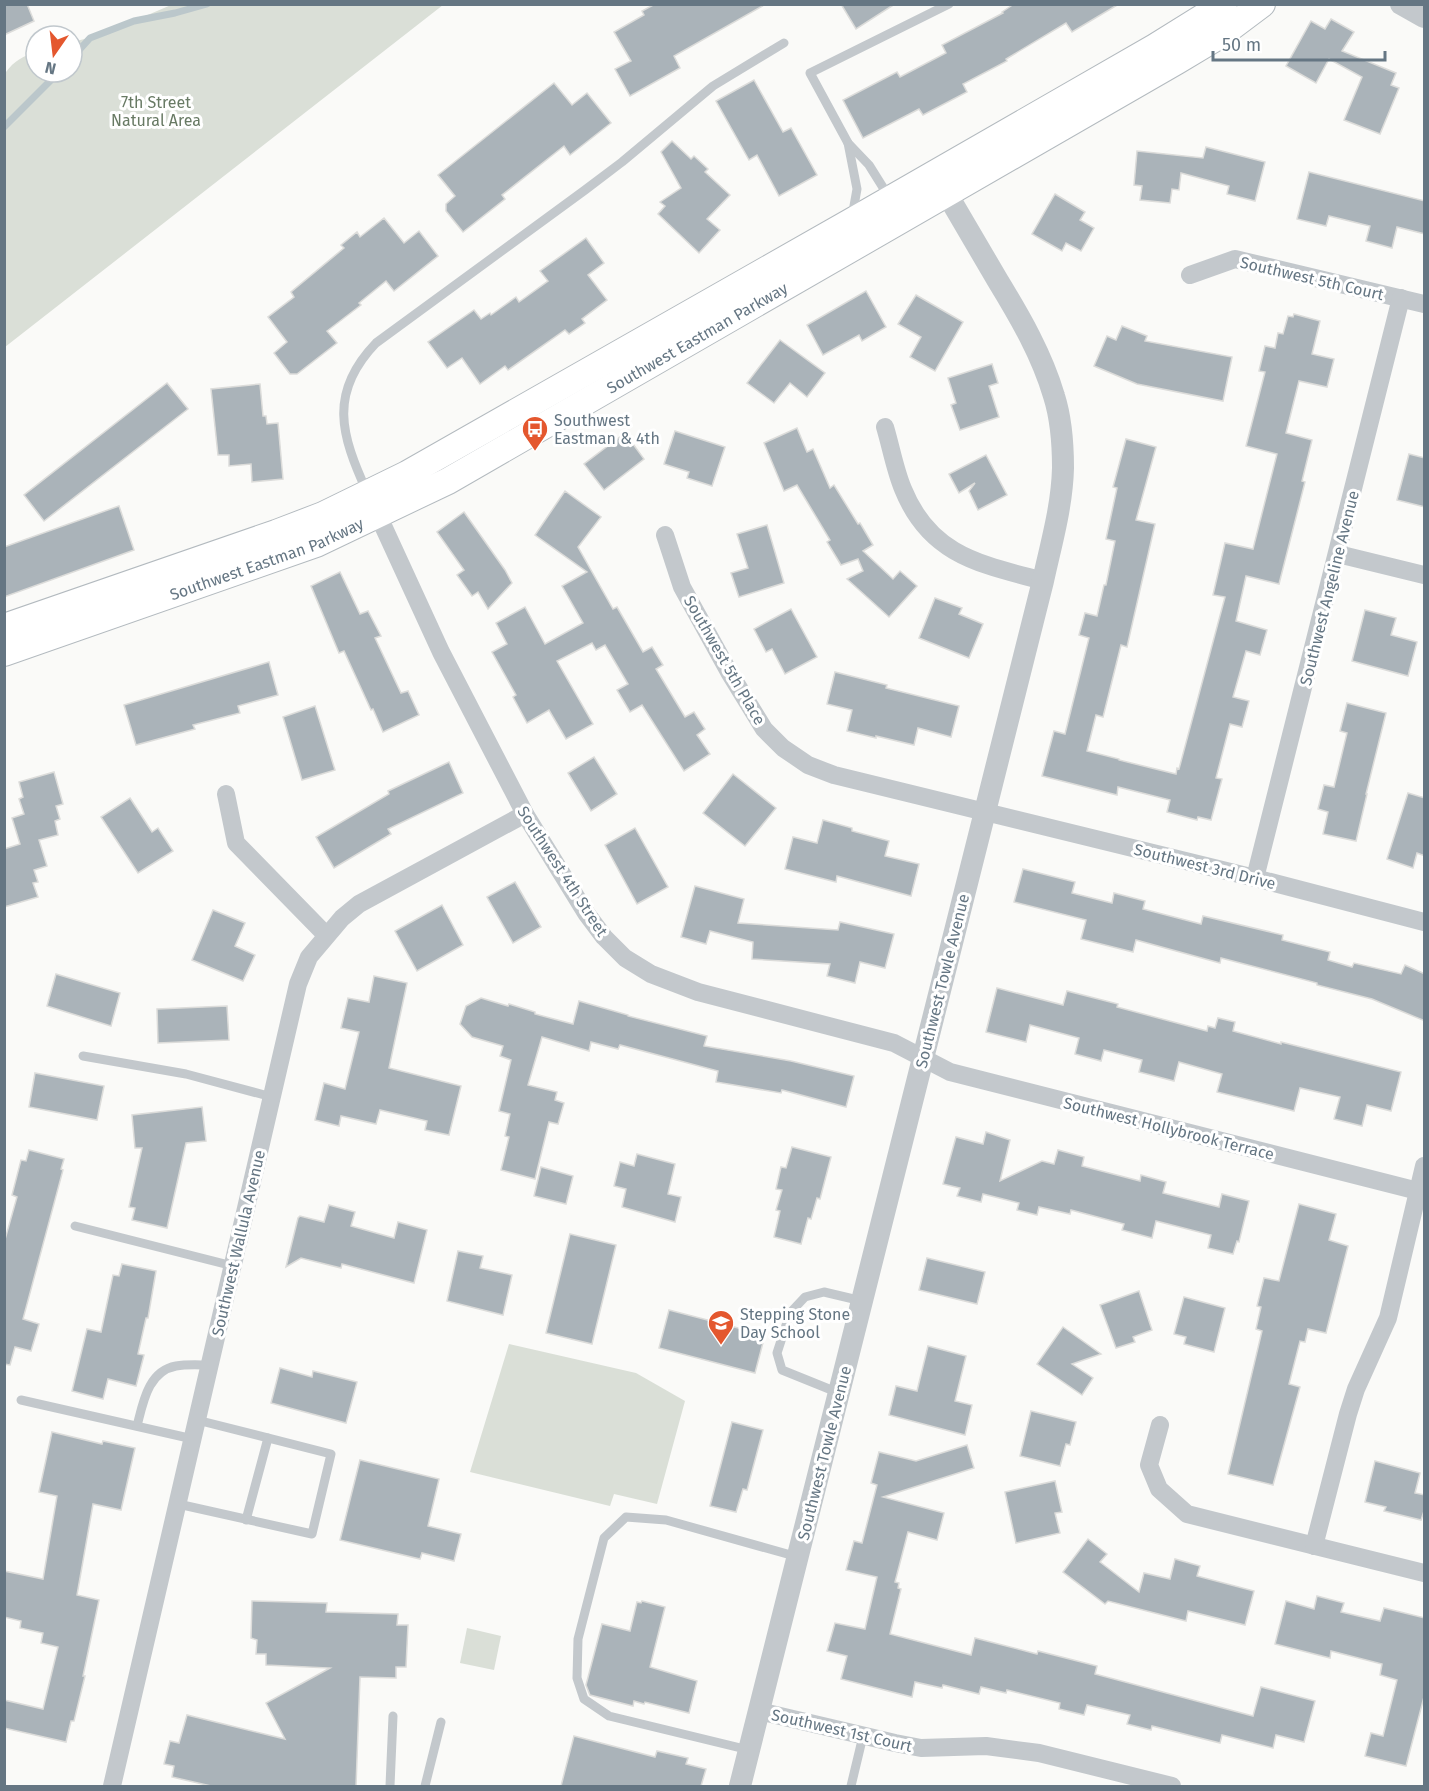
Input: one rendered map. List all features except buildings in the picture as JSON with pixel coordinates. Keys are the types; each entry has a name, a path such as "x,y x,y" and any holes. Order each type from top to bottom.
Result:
{"main road":[{"name":"Southwest Eastman Parkway","path":"4,627 276,533 448,481 1177,61 1222,34 1262,4"},
{"name":"Southwest Eastman Parkway","path":"4,653 306,548 484,431 852,221 1223,5"},
{"path":"803,277 831,249 883,218 891,206 890,199"}],"street":[{"path":"1401,4 1425,17"},
{"name":"Southwest Towle Avenue","path":"740,1786 1058,516 1063,468 1060,420 1055,396 1024,325 947,194"},
{"name":"Southwest 5th Court","path":"1190,275 1235,259 1425,304"},
{"name":"Southwest Angeline Avenue","path":"1255,878 1401,298"},
{"path":"885,427 902,489 917,516 935,537 957,554 984,565 1043,581"},
{"name":"Southwest 4th Street","path":"373,505 441,652 525,814 586,914 604,937 625,958 651,974 698,992 894,1043 923,1058"},
{"name":"Southwest 5th Place","path":"665,535 687,597 748,705 764,729 783,748 808,765 834,775 985,813"},
{"path":"1338,554 1425,575"},
{"path":"226,794 236,843 326,935"},
{"name":"Southwest 3rd Drive","path":"985,813 1255,878 1425,922"},
{"name":"Southwest Wallula Avenue","path":"112,1786 298,984 309,957 342,918 359,904 525,814"},
{"name":"Southwest Hollybrook Terrace","path":"923,1058 950,1072 1418,1191"},
{"path":"1314,1546 1356,1389 1388,1318 1425,1166"},
{"path":"1160,1425 1149,1465 1159,1489 1187,1514 1425,1573"},
{"name":"Southwest 1st Court","path":"759,1711 921,1748 986,1746 1039,1753 1172,1786"}],"lane":[{"path":"890,199 869,165 848,143 810,73 944,6"},
{"path":"373,505 352,460 343,409 345,392 354,370 365,354 385,336 622,162 713,86 784,43"},
{"path":"848,143 857,189 852,221"},
{"path":"82,1056 186,1074 272,1096"},
{"path":"75,1226 233,1266"},
{"path":"839,1393 782,1370 777,1353 790,1314 805,1297 824,1292 861,1301"},
{"path":"137,1426 147,1388 161,1372 176,1366 210,1365"},
{"path":"21,1400 193,1439"},
{"path":"178,1504 312,1534 331,1454 197,1420"},
{"path":"246,1520 268,1438"},
{"path":"749,1750 609,1716 584,1700 577,1678 578,1639 604,1538 626,1517 666,1520 798,1557"},
{"path":"390,1786 393,1716"},
{"path":"425,1786 441,1722"},
{"path":"851,1786 863,1736"}],"green space":[{"name":"7th Street Natural Area","path":"171,5 443,5 5,347 6,72 24,56 24,84 84,84 84,39 101,35"},
{"path":"509,1344 636,1373 685,1401 657,1504 614,1494 610,1506 470,1472"},
{"path":"467,1628 501,1636 494,1670 460,1663"}],"waterway":[{"path":"84,45 90,38 134,21 207,4"},
{"path":"4,127 47,84"}],"place":[{"name":"Southwest Eastman & 4th","path":"535,452"},
{"name":"Stepping Stone Day School","path":"721,1346"}]}
